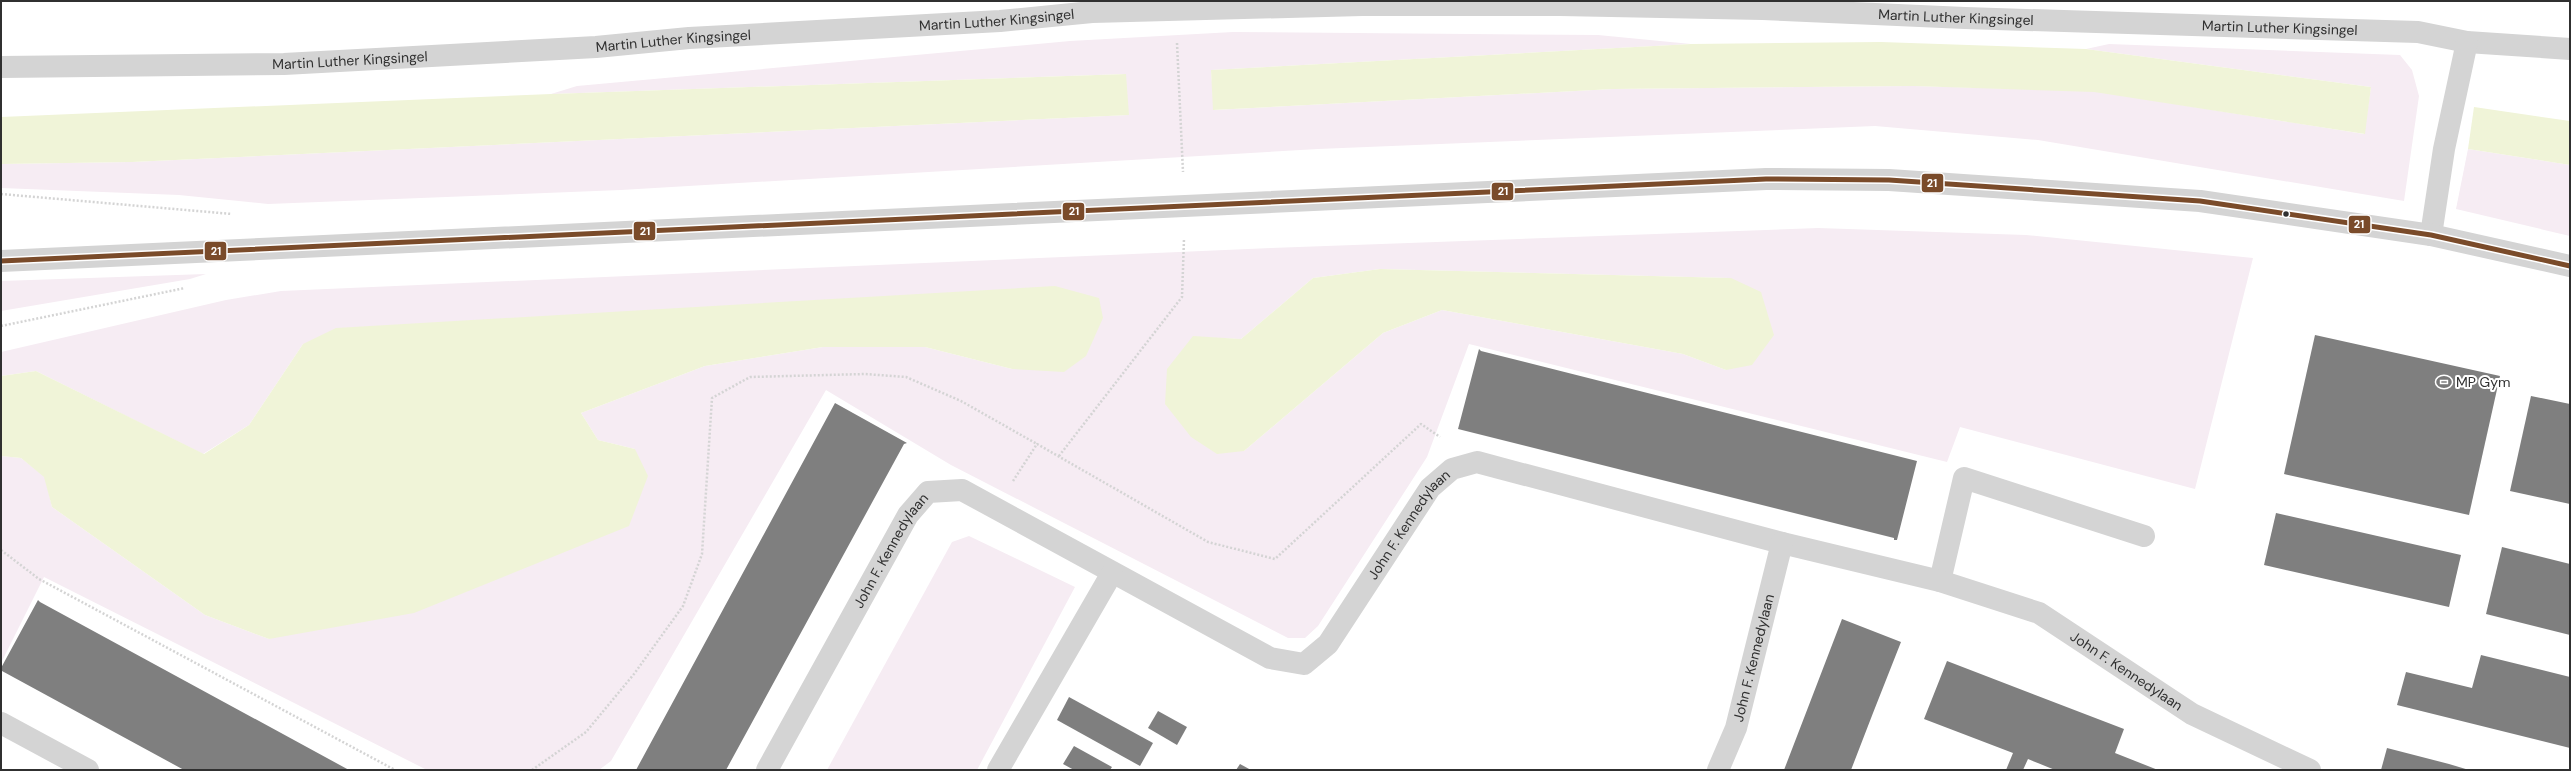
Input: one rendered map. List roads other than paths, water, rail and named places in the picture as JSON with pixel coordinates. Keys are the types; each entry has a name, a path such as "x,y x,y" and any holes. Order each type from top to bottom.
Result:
{"street":[{"name":"Martin Luther Kingsingel","path":"1,67 284,64 596,47 689,38 1000,21 1092,12 1176,12 1458,4 1763,9 1965,18 2418,32 2467,42 2570,49"},
{"path":"2431,236 2444,149 2467,42"},
{"path":"1,260 1766,179 1889,180 2200,201 2431,236 2570,266"},
{"name":"John F. Kennedylaan","path":"767,770 908,515 928,492 962,490 1270,658 1304,664 1328,644 1430,488 1452,469 1477,462 1782,543 1940,581 2039,613 2192,714 2310,770"},
{"path":"1940,581 1964,478 2144,536"},
{"name":"John F. Kennedylaan","path":"1718,770 1736,728 1782,543"},
{"path":"998,770 1112,573"},
{"path":"1,724 88,770"}],"place":[{"name":"MP Gym","path":"2444,382"}]}
